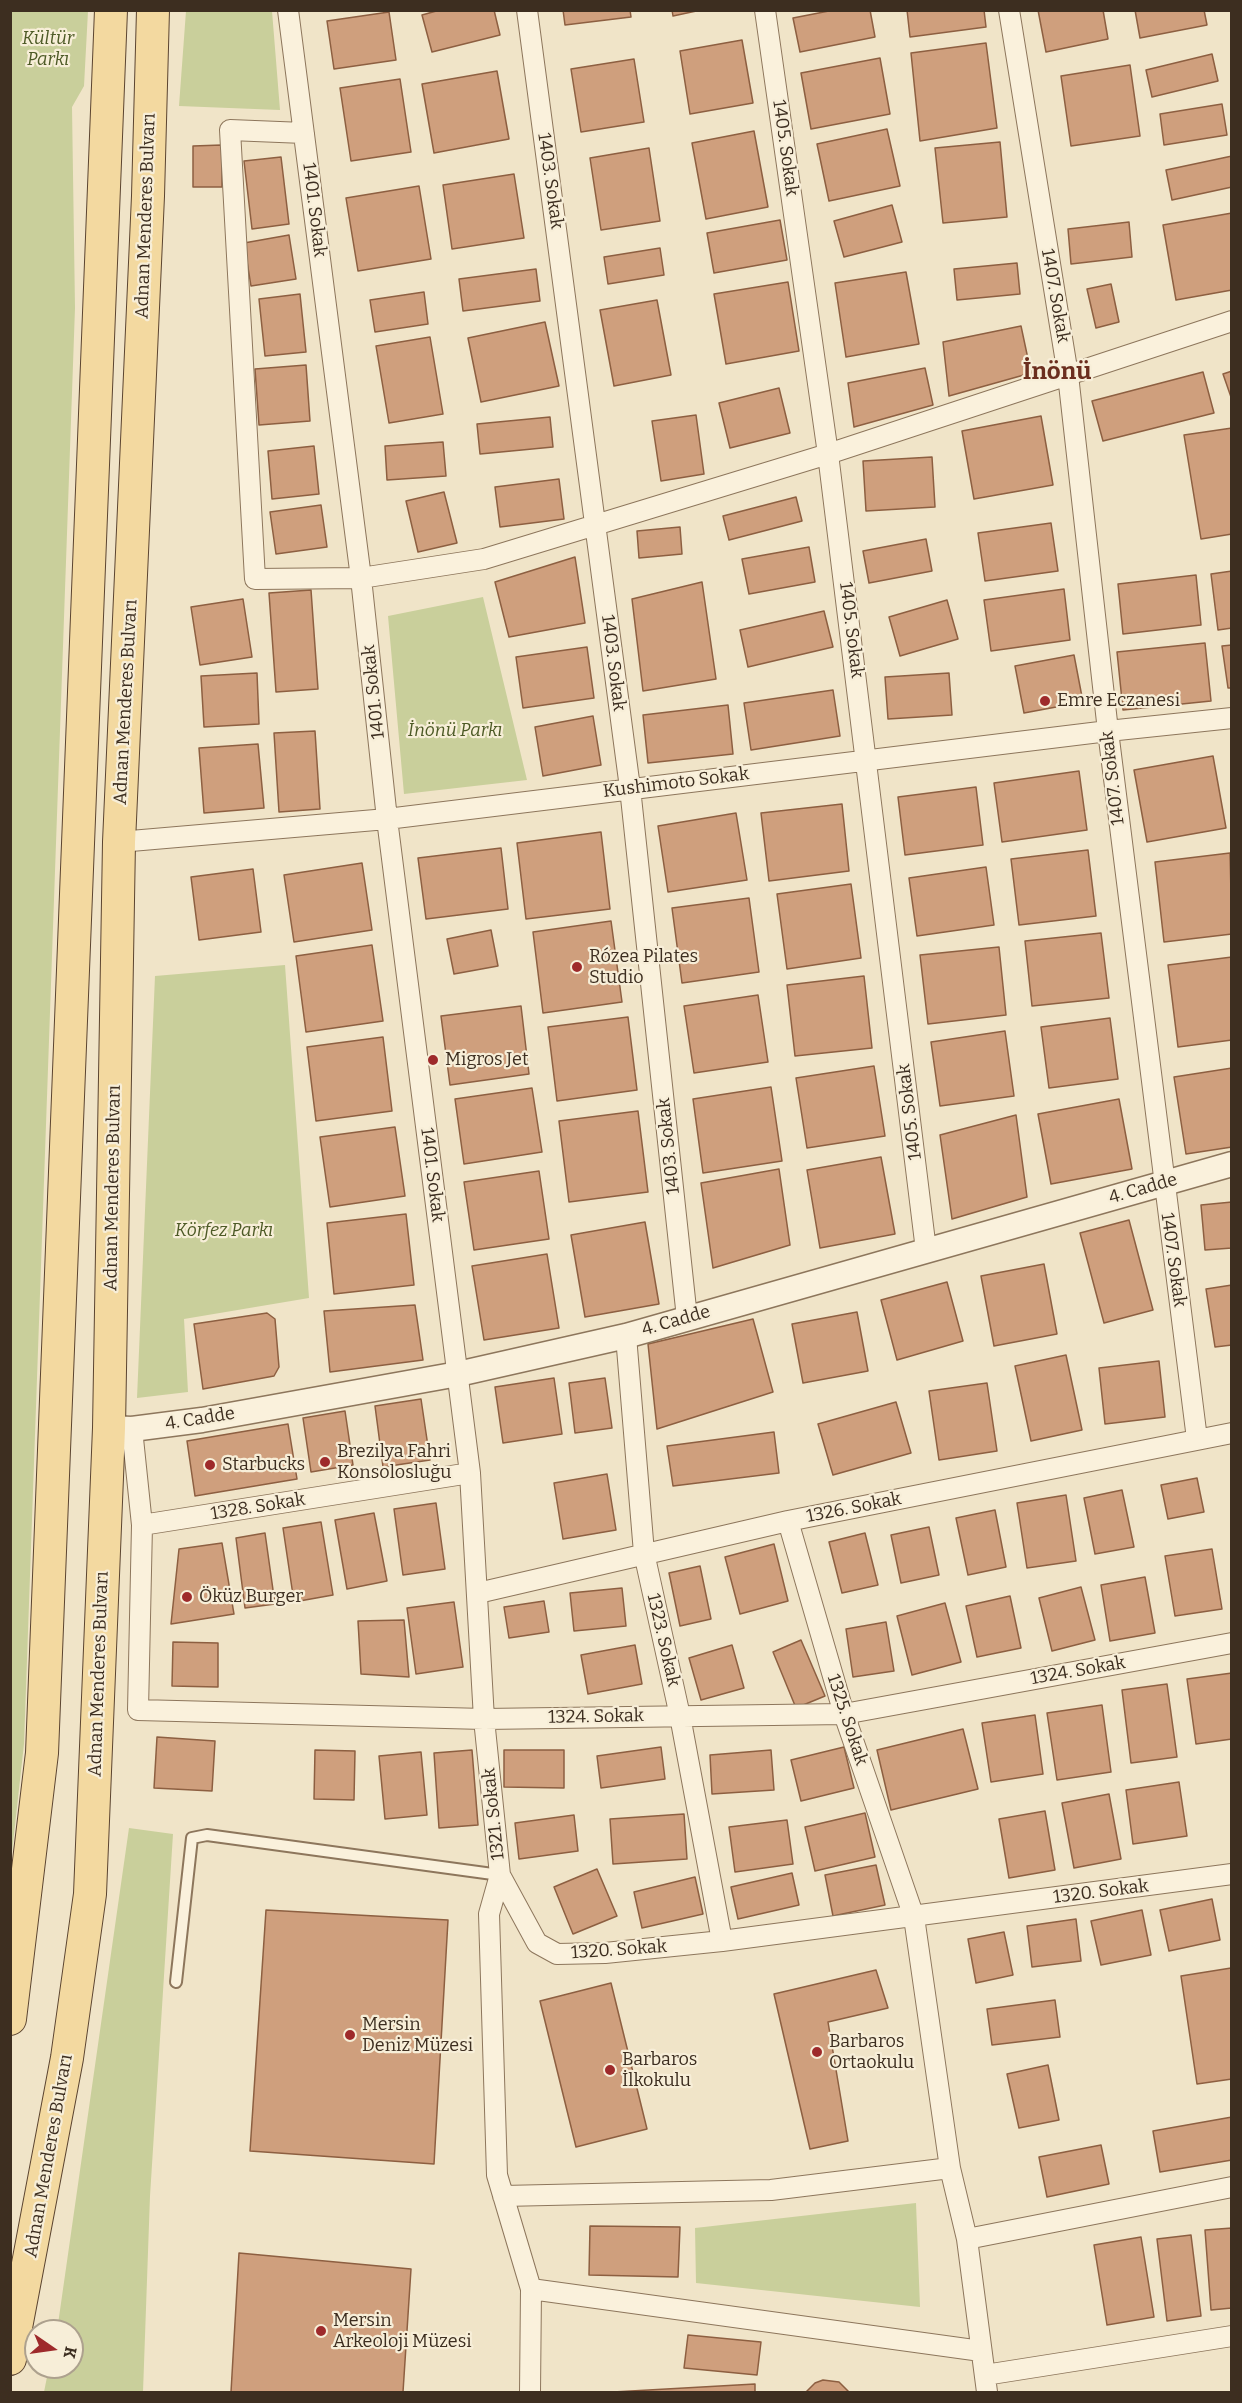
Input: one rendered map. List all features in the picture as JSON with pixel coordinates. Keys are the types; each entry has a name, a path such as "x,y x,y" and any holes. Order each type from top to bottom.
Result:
{"main road":[{"path":"10,2019 42,1753 47,1560 92,558 111,10"},
{"name":"Adnan Menderes Bulvarı","path":"10,2359 67,2058 90,1894 120,1428 119,842 148,207 153,10"}],"street":[{"name":"1401. Sokak","path":"288,10 361,578 387,819 458,1374"},
{"name":"1403. Sokak","path":"527,10 630,788 687,1318"},
{"name":"1405. Sokak","path":"765,10 828,454 868,761 926,1250"},
{"name":"1407. Sokak","path":"1009,10 1068,375 1107,731 1197,1439"},
{"path":"304,133 230,130 255,579 361,578 484,559 828,454 1232,321"},
{"name":"Kushimoto Sokak","path":"119,842 387,819 630,788 1232,718"},
{"name":"4. Cadde","path":"120,1428 202,1420 458,1374 626,1336 1232,1164"},
{"name":"1323. Sokak","path":"626,1336 644,1553 680,1716 723,1941"},
{"name":"1321. Sokak","path":"458,1374 470,1473 484,1719 500,1875 489,1914 497,2175 531,2289 530,2392"},
{"path":"120,1428 142,1526"},
{"name":"1326. Sokak","path":"478,1593 788,1521 1232,1433"},
{"name":"1328. Sokak","path":"142,1526 470,1473"},
{"name":"1325. Sokak","path":"788,1521 844,1714 914,1917 950,2168 967,2239 986,2384"},
{"name":"1324. Sokak","path":"142,1526 138,1710 484,1719 844,1714 1232,1643"},
{"name":"1320. Sokak","path":"500,1875 537,1943 557,1954 605,1953 723,1941 1232,1874"},
{"path":"503,2196 771,2190 950,2168"},
{"path":"967,2239 1232,2187"},
{"path":"531,2289 981,2351"},
{"path":"986,2384 1232,2336"}],"lane":[{"path":"176,1982 192,1838 207,1835 500,1875"}],"green space":[{"name":"Kültür Parkı","path":"10,11 88,11 84,86 72,107 75,308 24,1744 11,1861"},
{"path":"186,11 272,11 280,110 179,106"},
{"name":"İnönü Parkı","path":"483,597 527,780 404,794 388,616"},
{"name":"Körfez Parkı","path":"285,965 309,1298 184,1319 188,1392 137,1398 155,976"},
{"path":"129,1828 173,1834 150,2196 143,2392 44,2392 47,2379 84,2379 84,2319 59,2319"},
{"path":"916,2203 920,2307 696,2283 695,2228"}],"building":[{"path":"440,10 494,10 500,35 432,52 422,15"},
{"path":"563,10 630,10 631,17 565,25"},
{"path":"672,10 701,10 673,16"},
{"path":"834,10 870,10 875,37 800,52 793,18"},
{"path":"907,10 984,10 986,27 910,37"},
{"path":"1038,10 1103,10 1108,39 1046,52"},
{"path":"1135,10 1204,10 1207,25 1140,38"},
{"path":"389,12 396,60 334,69 327,21"},
{"path":"742,40 753,103 690,114 680,51"},
{"path":"986,43 997,128 920,141 911,53"},
{"path":"1212,54 1218,81 1152,97 1146,70"},
{"path":"880,58 890,114 811,129 801,73"},
{"path":"634,59 644,122 581,132 571,69"},
{"path":"1130,65 1140,136 1071,146 1061,76"},
{"path":"497,71 509,139 434,153 422,84"},
{"path":"400,79 411,152 351,161 340,88"},
{"path":"1222,104 1227,135 1164,145 1160,114"},
{"path":"887,129 900,186 829,201 817,144"},
{"path":"754,131 768,207 706,219 692,143"},
{"path":"1000,142 1007,217 943,223 935,148"},
{"path":"222,145 222,187 193,187 193,146"},
{"path":"649,148 660,221 601,230 590,158"},
{"path":"1232,156 1232,187 1172,200 1166,170"},
{"path":"281,157 289,224 252,229 244,161"},
{"path":"514,174 524,238 452,249 443,185"},
{"path":"419,186 431,259 358,271 346,198"},
{"path":"892,205 902,242 844,257 834,221"},
{"path":"1232,213 1232,290 1176,300 1163,225"},
{"path":"780,220 787,260 714,273 707,233"},
{"path":"1129,222 1132,257 1071,264 1068,229"},
{"path":"289,235 296,279 251,286 244,243"},
{"path":"660,248 664,275 608,284 604,257"},
{"path":"1017,263 1020,294 957,300 954,269"},
{"path":"536,269 540,301 463,311 459,279"},
{"path":"906,272 919,344 846,357 835,283"},
{"path":"788,282 799,351 726,364 714,294"},
{"path":"1111,284 1119,322 1096,328 1087,289"},
{"path":"424,292 428,324 375,332 370,300"},
{"path":"300,294 306,352 265,356 259,299"},
{"path":"657,300 671,375 614,386 600,310"},
{"path":"545,322 559,386 481,402 468,338"},
{"path":"1021,326 1031,373 949,396 943,342"},
{"path":"430,337 443,414 389,423 376,346"},
{"path":"306,365 310,421 259,425 255,369"},
{"path":"925,368 933,405 854,427 848,383"},
{"path":"1232,371 1232,400 1223,374"},
{"path":"1203,372 1214,413 1103,441 1092,401"},
{"path":"779,388 790,433 730,448 719,403"},
{"path":"696,415 704,474 661,481 652,421"},
{"path":"1041,416 1053,485 974,499 962,431"},
{"path":"550,417 553,447 480,454 477,424"},
{"path":"1232,428 1232,534 1201,539 1184,435"},
{"path":"443,442 446,476 387,480 385,446"},
{"path":"314,446 319,494 272,499 268,451"},
{"path":"932,457 935,507 866,511 863,461"},
{"path":"559,479 564,519 500,527 495,487"},
{"path":"444,492 457,543 418,552 406,501"},
{"path":"796,497 802,521 729,540 723,516"},
{"path":"321,505 327,547 276,554 270,512"},
{"path":"1051,523 1058,571 985,581 978,533"},
{"path":"680,527 682,554 639,558 637,531"},
{"path":"926,539 932,571 869,583 863,551"},
{"path":"809,547 815,582 749,594 742,559"},
{"path":"575,557 585,623 509,637 495,582"},
{"path":"1232,571 1232,628 1218,630 1211,574"},
{"path":"1196,575 1201,625 1123,634 1118,584"},
{"path":"702,582 716,679 643,691 632,599"},
{"path":"1064,589 1070,640 991,651 984,600"},
{"path":"311,590 318,689 276,692 269,593"},
{"path":"243,599 252,657 200,665 191,607"},
{"path":"947,600 958,639 900,656 889,617"},
{"path":"824,611 833,647 748,667 740,630"},
{"path":"1205,643 1211,701 1123,710 1117,652"},
{"path":"1232,645 1232,688 1228,688 1222,646"},
{"path":"587,647 594,698 523,708 516,657"},
{"path":"1074,655 1083,702 1024,713 1015,666"},
{"path":"257,673 259,724 204,727 201,676"},
{"path":"949,673 952,715 888,719 885,677"},
{"path":"833,690 840,736 751,750 744,703"},
{"path":"728,705 733,754 648,763 643,715"},
{"path":"593,716 601,765 543,776 535,727"},
{"path":"315,731 320,809 279,812 274,733"},
{"path":"258,744 264,808 204,813 199,748"},
{"path":"1213,756 1226,828 1147,842 1134,770"},
{"path":"1079,771 1087,830 1002,842 994,783"},
{"path":"976,787 983,845 905,855 898,797"},
{"path":"842,804 849,871 769,881 761,813"},
{"path":"736,813 747,880 668,892 658,826"},
{"path":"601,832 610,909 526,919 517,843"},
{"path":"501,848 508,909 426,919 418,858"},
{"path":"1088,850 1096,916 1019,925 1011,859"},
{"path":"1230,853 1232,934 1164,942 1155,862"},
{"path":"362,863 372,930 294,942 284,875"},
{"path":"986,867 994,925 917,936 909,878"},
{"path":"253,869 261,932 199,940 191,877"},
{"path":"851,884 861,958 787,969 777,894"},
{"path":"749,898 759,972 682,983 672,908"},
{"name":"Rózea Pilates Studio","path":"611,921 622,1002 543,1013 533,932"},
{"path":"491,930 498,966 454,974 447,939"},
{"path":"1101,933 1109,998 1032,1006 1025,941"},
{"path":"372,945 383,1021 306,1032 296,956"},
{"path":"999,947 1006,1015 928,1024 920,955"},
{"path":"1232,957 1232,1040 1178,1047 1168,965"},
{"path":"864,976 872,1048 795,1056 787,985"},
{"path":"758,995 768,1062 694,1073 684,1006"},
{"path":"521,1006 529,1074 450,1085 441,1016"},
{"path":"628,1017 637,1090 557,1101 548,1027"},
{"path":"1110,1018 1118,1079 1049,1088 1041,1027"},
{"path":"1005,1031 1014,1096 940,1106 931,1042"},
{"path":"383,1037 392,1111 316,1121 307,1047"},
{"path":"874,1066 885,1136 807,1148 796,1078"},
{"path":"1232,1068 1232,1147 1186,1154 1174,1077"},
{"path":"771,1087 782,1161 703,1173 693,1099"},
{"path":"532,1088 542,1152 464,1164 455,1099"},
{"path":"1119,1099 1132,1169 1051,1184 1038,1114"},
{"path":"638,1111 648,1192 569,1202 559,1121"},
{"path":"1016,1115 1027,1197 952,1219 940,1135"},
{"path":"395,1127 405,1196 330,1207 320,1137"},
{"path":"881,1157 895,1234 820,1248 807,1170"},
{"path":"779,1169 790,1245 713,1268 701,1183"},
{"path":"539,1171 549,1239 474,1250 464,1182"},
{"path":"1232,1202 1232,1248 1205,1250 1201,1205"},
{"path":"406,1214 414,1285 334,1294 327,1223"},
{"path":"1129,1220 1153,1310 1104,1323 1080,1233"},
{"path":"645,1222 659,1304 585,1317 571,1235"},
{"path":"547,1254 559,1328 484,1340 472,1266"},
{"path":"1044,1264 1057,1334 994,1346 981,1276"},
{"path":"947,1282 963,1341 897,1360 881,1300"},
{"path":"1232,1285 1232,1345 1215,1347 1206,1289"},
{"path":"415,1305 423,1360 330,1372 324,1311"},
{"path":"857,1312 868,1371 803,1383 792,1324"},
{"path":"267,1313 275,1319 279,1367 274,1376 203,1389 194,1324"},
{"path":"753,1319 773,1392 657,1429 648,1344"},
{"path":"1066,1355 1082,1430 1031,1441 1015,1366"},
{"path":"1159,1361 1165,1417 1105,1424 1099,1368"},
{"path":"554,1378 562,1434 503,1443 495,1387"},
{"path":"605,1378 612,1428 575,1433 569,1383"},
{"path":"987,1383 997,1451 939,1460 929,1391"},
{"path":"421,1399 430,1460 383,1467 375,1406"},
{"path":"896,1402 911,1453 833,1475 818,1424"},
{"path":"345,1411 353,1465 311,1472 303,1418"},
{"path":"288,1424 297,1479 195,1496 187,1441"},
{"path":"774,1432 779,1473 673,1486 667,1446"},
{"path":"607,1474 616,1530 563,1539 554,1483"},
{"path":"1197,1478 1204,1512 1168,1519 1161,1485"},
{"path":"1122,1490 1134,1547 1095,1554 1084,1498"},
{"path":"1066,1495 1076,1561 1027,1568 1017,1503"},
{"path":"436,1503 445,1569 403,1575 394,1509"},
{"path":"995,1510 1006,1567 968,1575 956,1518"},
{"path":"374,1513 387,1581 347,1589 335,1520"},
{"path":"321,1522 333,1595 294,1602 283,1528"},
{"path":"929,1527 939,1575 901,1583 891,1535"},
{"path":"265,1533 275,1604 245,1608 236,1538"},
{"path":"865,1533 878,1585 842,1593 829,1542"},
{"path":"222,1543 234,1614 171,1624 179,1549"},
{"path":"774,1544 788,1601 740,1614 725,1557"},
{"path":"1212,1549 1222,1609 1175,1616 1165,1556"},
{"path":"700,1566 711,1619 680,1626 669,1573"},
{"path":"1145,1577 1155,1633 1110,1641 1101,1585"},
{"path":"1081,1587 1095,1640 1052,1651 1039,1598"},
{"path":"622,1588 626,1626 574,1631 570,1593"},
{"path":"1010,1596 1021,1648 977,1657 966,1606"},
{"path":"544,1601 549,1632 509,1638 504,1607"},
{"path":"454,1602 463,1667 416,1674 407,1608"},
{"path":"945,1603 961,1662 912,1675 897,1616"},
{"path":"404,1620 409,1677 361,1674 358,1621"},
{"path":"886,1622 894,1671 853,1677 846,1629"},
{"path":"801,1640 825,1696 796,1708 773,1652"},
{"path":"173,1642 218,1643 218,1687 172,1686"},
{"path":"635,1645 642,1684 588,1694 581,1655"},
{"path":"732,1645 744,1688 701,1700 689,1658"},
{"path":"1232,1673 1232,1739 1196,1744 1187,1679"},
{"path":"1167,1684 1177,1757 1131,1763 1122,1690"},
{"path":"1102,1705 1111,1772 1057,1780 1047,1713"},
{"path":"1035,1715 1043,1774 991,1782 982,1723"},
{"path":"963,1729 978,1789 891,1810 877,1750"},
{"path":"157,1737 215,1741 212,1791 154,1788"},
{"path":"661,1747 665,1779 601,1788 597,1756"},
{"path":"844,1747 854,1788 801,1801 791,1760"},
{"path":"315,1750 355,1751 354,1800 314,1799"},
{"path":"472,1750 478,1825 439,1828 434,1753"},
{"path":"504,1750 564,1750 564,1788 504,1787"},
{"path":"771,1750 774,1790 712,1794 710,1755"},
{"path":"421,1752 427,1815 385,1819 379,1756"},
{"path":"1179,1782 1187,1836 1133,1844 1126,1790"},
{"path":"1109,1794 1121,1859 1074,1868 1062,1803"},
{"path":"1045,1811 1055,1870 1009,1878 999,1819"},
{"path":"865,1813 875,1857 815,1871 805,1827"},
{"path":"684,1814 687,1859 613,1864 610,1819"},
{"path":"574,1815 578,1851 519,1859 515,1823"},
{"path":"787,1820 793,1864 735,1872 729,1827"},
{"path":"876,1865 885,1905 833,1916 825,1875"},
{"path":"597,1869 617,1916 573,1934 554,1887"},
{"path":"792,1873 799,1905 738,1919 731,1887"},
{"path":"695,1877 703,1914 642,1928 634,1892"},
{"path":"1212,1899 1220,1940 1169,1951 1160,1910"},
{"name":"Mersin Deniz Müzesi","path":"266,1910 448,1920 434,2164 250,2151"},
{"path":"1142,1910 1151,1955 1101,1965 1091,1921"},
{"path":"1076,1919 1081,1961 1032,1967 1027,1926"},
{"path":"1004,1932 1013,1975 976,1983 968,1939"},
{"path":"1231,1968 1232,2079 1197,2084 1181,1976"},
{"path":"876,1970 888,2008 828,2022 848,2141 810,2149 774,1994"},
{"path":"611,1983 647,2129 576,2147 540,2001"},
{"path":"1055,2000 1060,2037 992,2045 987,2009"},
{"path":"1048,2065 1059,2120 1019,2128 1007,2074"},
{"path":"1232,2117 1232,2160 1160,2172 1153,2131"},
{"path":"1101,2145 1109,2184 1047,2197 1039,2157"},
{"path":"590,2226 680,2227 678,2277 589,2275"},
{"path":"1232,2228 1232,2308 1211,2310 1205,2230"},
{"path":"1191,2235 1201,2316 1167,2321 1157,2239"},
{"path":"1141,2237 1154,2317 1107,2325 1094,2245"},
{"name":"Mersin Arkeoloji Müzesi","path":"239,2253 411,2269 403,2392 231,2392"},
{"path":"688,2335 761,2342 757,2375 684,2368"},
{"path":"823,2380 839,2382 849,2392 806,2392 815,2383"},
{"path":"755,2384 755,2392 613,2392"}],"place":[{"name":"Emre Eczanesi","path":"1045,701"},
{"name":"Rózea Pilates Studio","path":"577,967"},
{"name":"Migros Jet","path":"433,1060"},
{"name":"Brezilya Fahri Konsolosluğu","path":"325,1462"},
{"name":"Starbucks","path":"210,1465"},
{"name":"Öküz Burger","path":"187,1597"},
{"name":"Mersin Deniz Müzesi","path":"350,2035"},
{"name":"Barbaros Ortaokulu","path":"817,2052"},
{"name":"Barbaros İlkokulu","path":"610,2070"},
{"name":"Mersin Arkeoloji Müzesi","path":"321,2331"}],"district":[{"name":"İnönü","path":"1057,372"}]}
